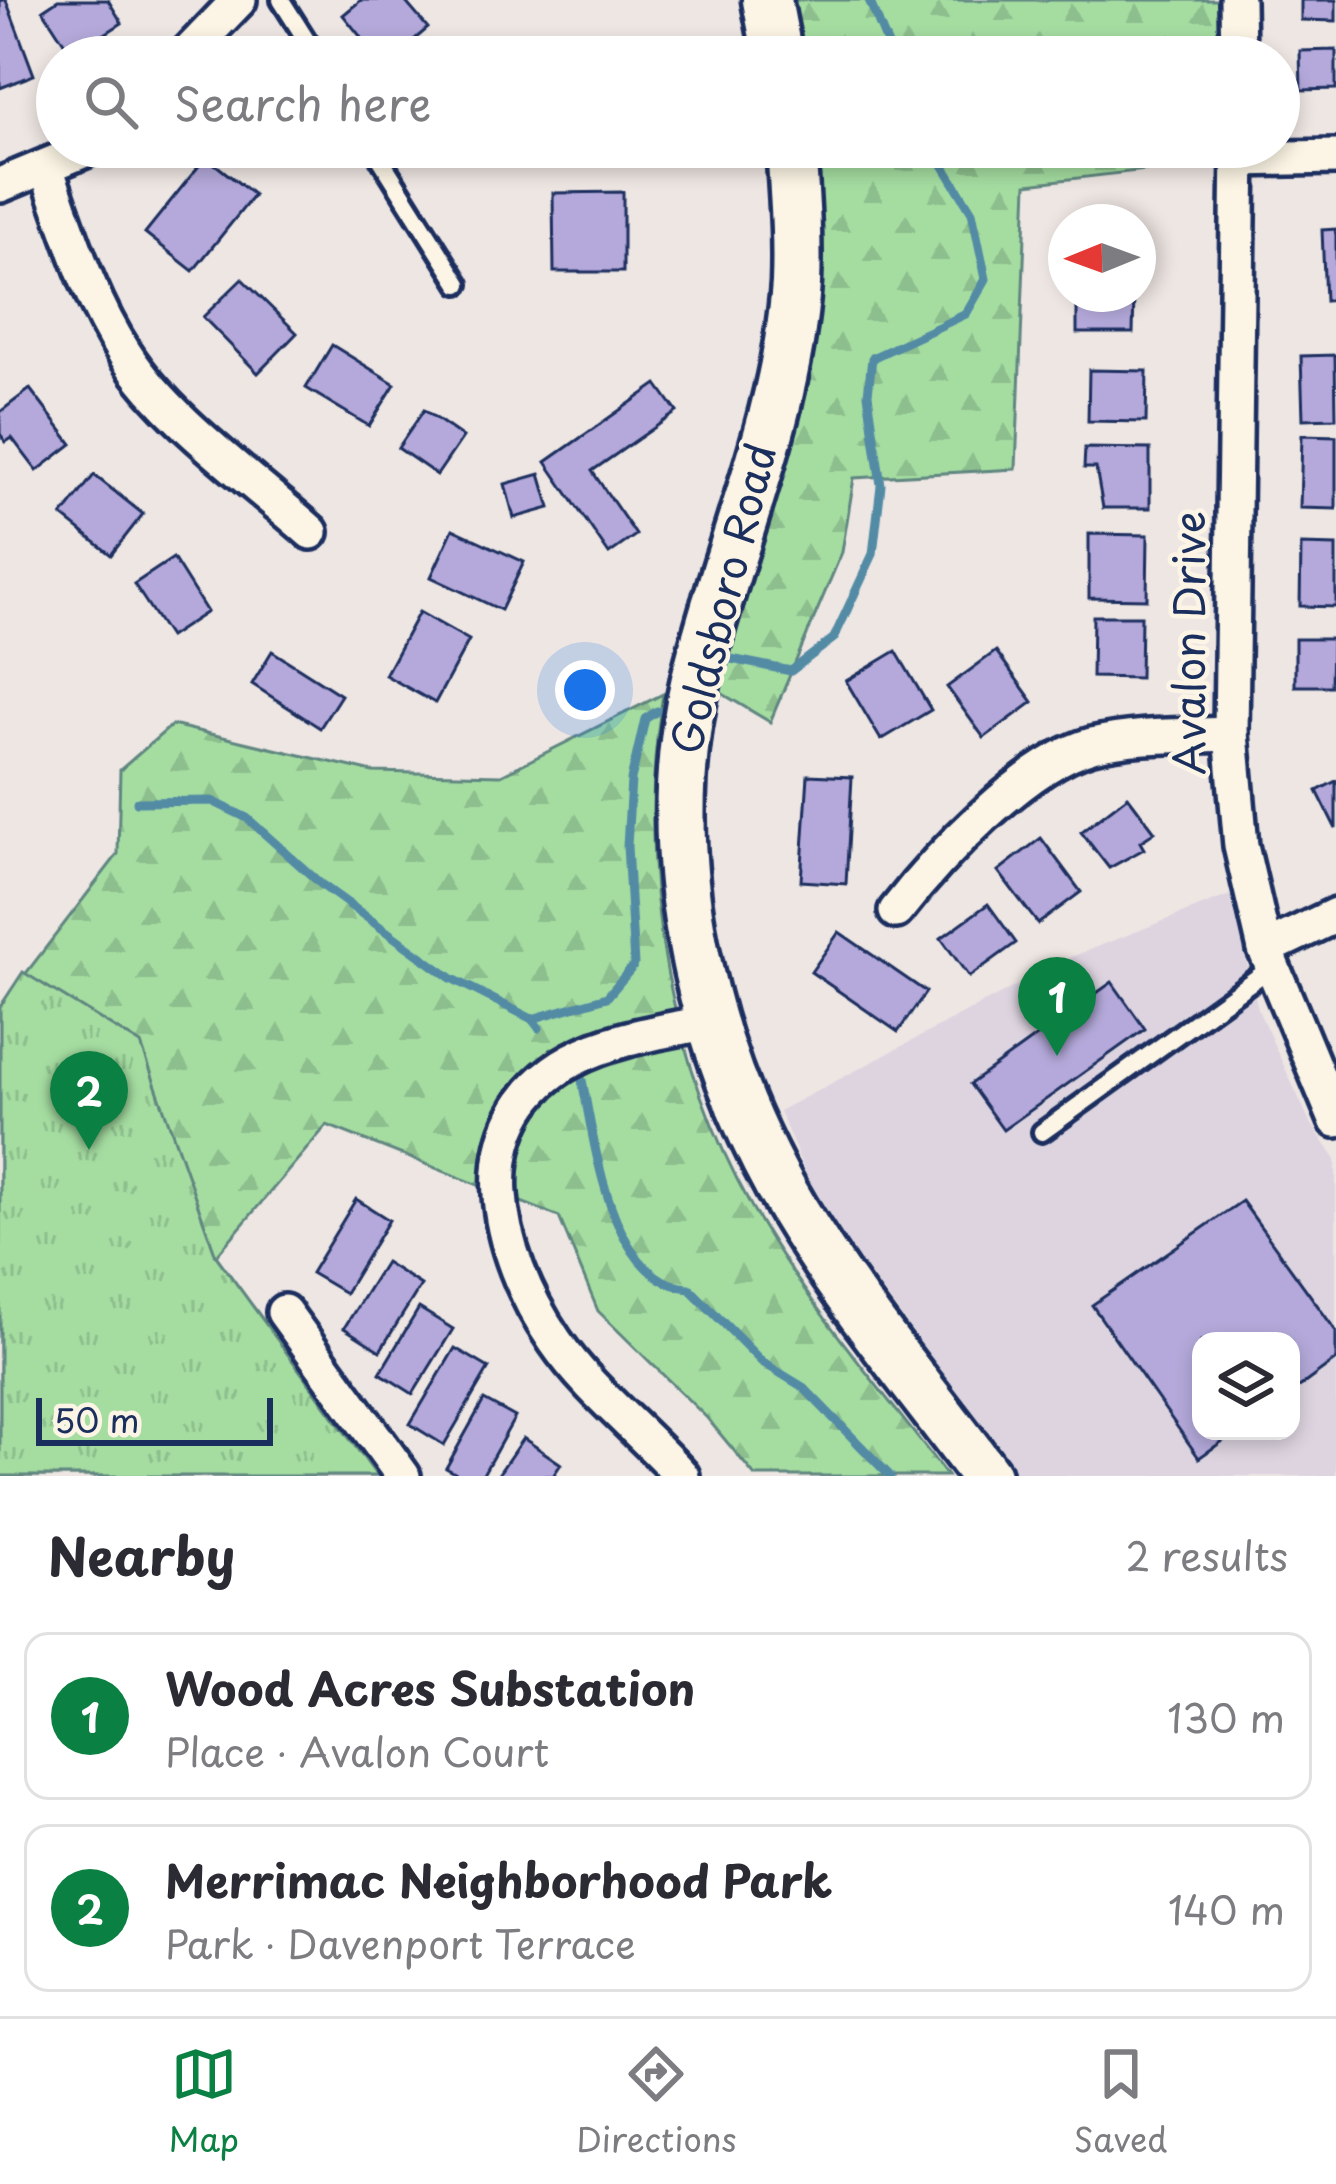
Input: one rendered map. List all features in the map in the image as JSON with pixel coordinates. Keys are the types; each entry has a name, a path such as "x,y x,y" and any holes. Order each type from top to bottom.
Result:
{"main road":[{"path":"767,0 774,36"},
{"name":"Goldsboro Road","path":"792,168 796,285 784,355 681,751 686,912 714,1021 750,1126 793,1209 986,1476"}],"street":[{"path":"204,36 239,0"},
{"path":"1237,0 1238,36"},
{"path":"1300,156 1336,158"},
{"path":"0,184 46,168 90,289 126,357 168,403 311,532"},
{"name":"Avalon Drive","path":"1239,168 1231,734 1241,846 1268,958 1336,1120"},
{"path":"896,911 927,870 994,806 1073,752 1129,739 1231,734"},
{"path":"1268,958 1336,915"},
{"path":"682,1476 556,1342 514,1258 499,1199 500,1143 527,1093 571,1060 609,1044 714,1021"},
{"path":"284,1312 403,1476"}],"lane":[{"path":"281,0 304,36"},
{"path":"386,168 459,284"},
{"path":"1042,1132 1268,958"}],"shaded area":[{"path":"1230,895 1259,1012 1309,1120 1336,1160 1336,1476 1018,1476 819,1204 779,1111 1071,957"}],"green space":[{"path":"767,0 1237,0 1238,36 774,36"},
{"path":"789,168 1163,168 1027,184 1016,469 854,478 842,552 770,722 696,678 752,483"},
{"path":"663,694 655,763 657,903 667,972 706,1108 733,1172 787,1265 947,1476 755,1476 707,1418 598,1311 559,1217 327,1125 216,1256 377,1476 0,1476 0,1007 118,854 120,770 172,725 373,772 501,775"},
{"path":"23,972 141,1044 216,1256 377,1476 0,1476 0,1007"}],"building":[{"path":"0,0 6,0 34,75 0,88"},
{"path":"58,0 108,0 122,23 102,36 60,36 43,10"},
{"path":"361,0 404,0 428,28 419,36 360,36 343,15"},
{"path":"1301,0 1336,0 1336,21 1301,20"},
{"path":"1336,50 1336,89 1301,90 1300,51"},
{"path":"197,168 220,168 254,195 193,271 145,233"},
{"path":"623,192 623,272 554,272 553,193"},
{"path":"1336,229 1336,300 1325,301 1322,230"},
{"path":"242,279 297,333 258,373 203,317"},
{"path":"1077,312 1134,312 1133,333 1077,333"},
{"path":"332,345 395,384 369,426 306,388"},
{"path":"1335,355 1336,418 1303,419 1301,356"},
{"path":"1089,370 1147,371 1146,422 1088,421"},
{"path":"657,384 677,412 592,471 636,535 609,554 546,462"},
{"path":"30,389 72,444 37,471 12,438 6,442 0,434 0,412"},
{"path":"424,410 463,437 437,475 398,448"},
{"path":"1302,435 1336,436 1336,509 1300,508"},
{"path":"1085,448 1150,449 1150,508 1103,508 1096,468 1084,468"},
{"path":"540,474 550,508 514,518 505,484"},
{"path":"94,475 143,514 111,555 62,516"},
{"path":"453,529 524,562 501,610 431,577"},
{"path":"1089,534 1148,535 1147,599 1089,598"},
{"path":"1301,545 1336,546 1336,607 1300,606"},
{"path":"173,558 207,612 169,637 134,584"},
{"path":"419,612 469,640 435,703 385,675"},
{"path":"1093,616 1141,616 1140,678 1092,677"},
{"path":"1295,639 1332,639 1331,686 1295,686"},
{"path":"272,651 341,695 320,728 252,684"},
{"path":"896,651 931,710 881,740 846,681"},
{"path":"996,651 1033,702 984,738 947,687"},
{"path":"808,775 852,777 846,884 801,881"},
{"path":"1336,781 1336,829 1317,791"},
{"path":"1128,796 1155,832 1140,842 1144,849 1109,868 1081,832"},
{"path":"1041,838 1081,892 1038,924 998,871"},
{"path":"988,904 1016,943 969,977 941,938"},
{"path":"839,932 926,992 898,1032 811,972"},
{"path":"1112,982 1145,1029 1003,1130 970,1084"},
{"path":"356,1199 389,1220 345,1293 311,1273"},
{"path":"1242,1201 1336,1331 1336,1360 1300,1386 1300,1332 1192,1332 1192,1440 1224,1440 1199,1458 1092,1305"},
{"path":"385,1262 421,1285 380,1351 344,1328"},
{"path":"419,1308 453,1329 413,1394 380,1373"},
{"path":"455,1348 489,1368 444,1445 410,1424"},
{"path":"484,1400 515,1417 482,1476 460,1476 446,1468"},
{"path":"523,1438 561,1464 553,1476 497,1476"}],"waterway":[{"path":"869,0 884,36"},
{"path":"731,659 791,671 834,638 873,554 881,485 868,394 872,358 966,314 986,279 972,212 945,168"},
{"path":"539,1028 532,1019 607,997 634,965 627,846 631,780 645,719 657,711"},
{"path":"137,802 212,801 247,818 322,885 451,978 532,1019"},
{"path":"582,1080 611,1205 641,1262 662,1280 689,1288 762,1362 803,1387 890,1476"}],"place":[{"name":"Wood Acres Substation","path":"1057,1056"},
{"name":"Merrimac Neighborhood Park","path":"89,1150"}]}
